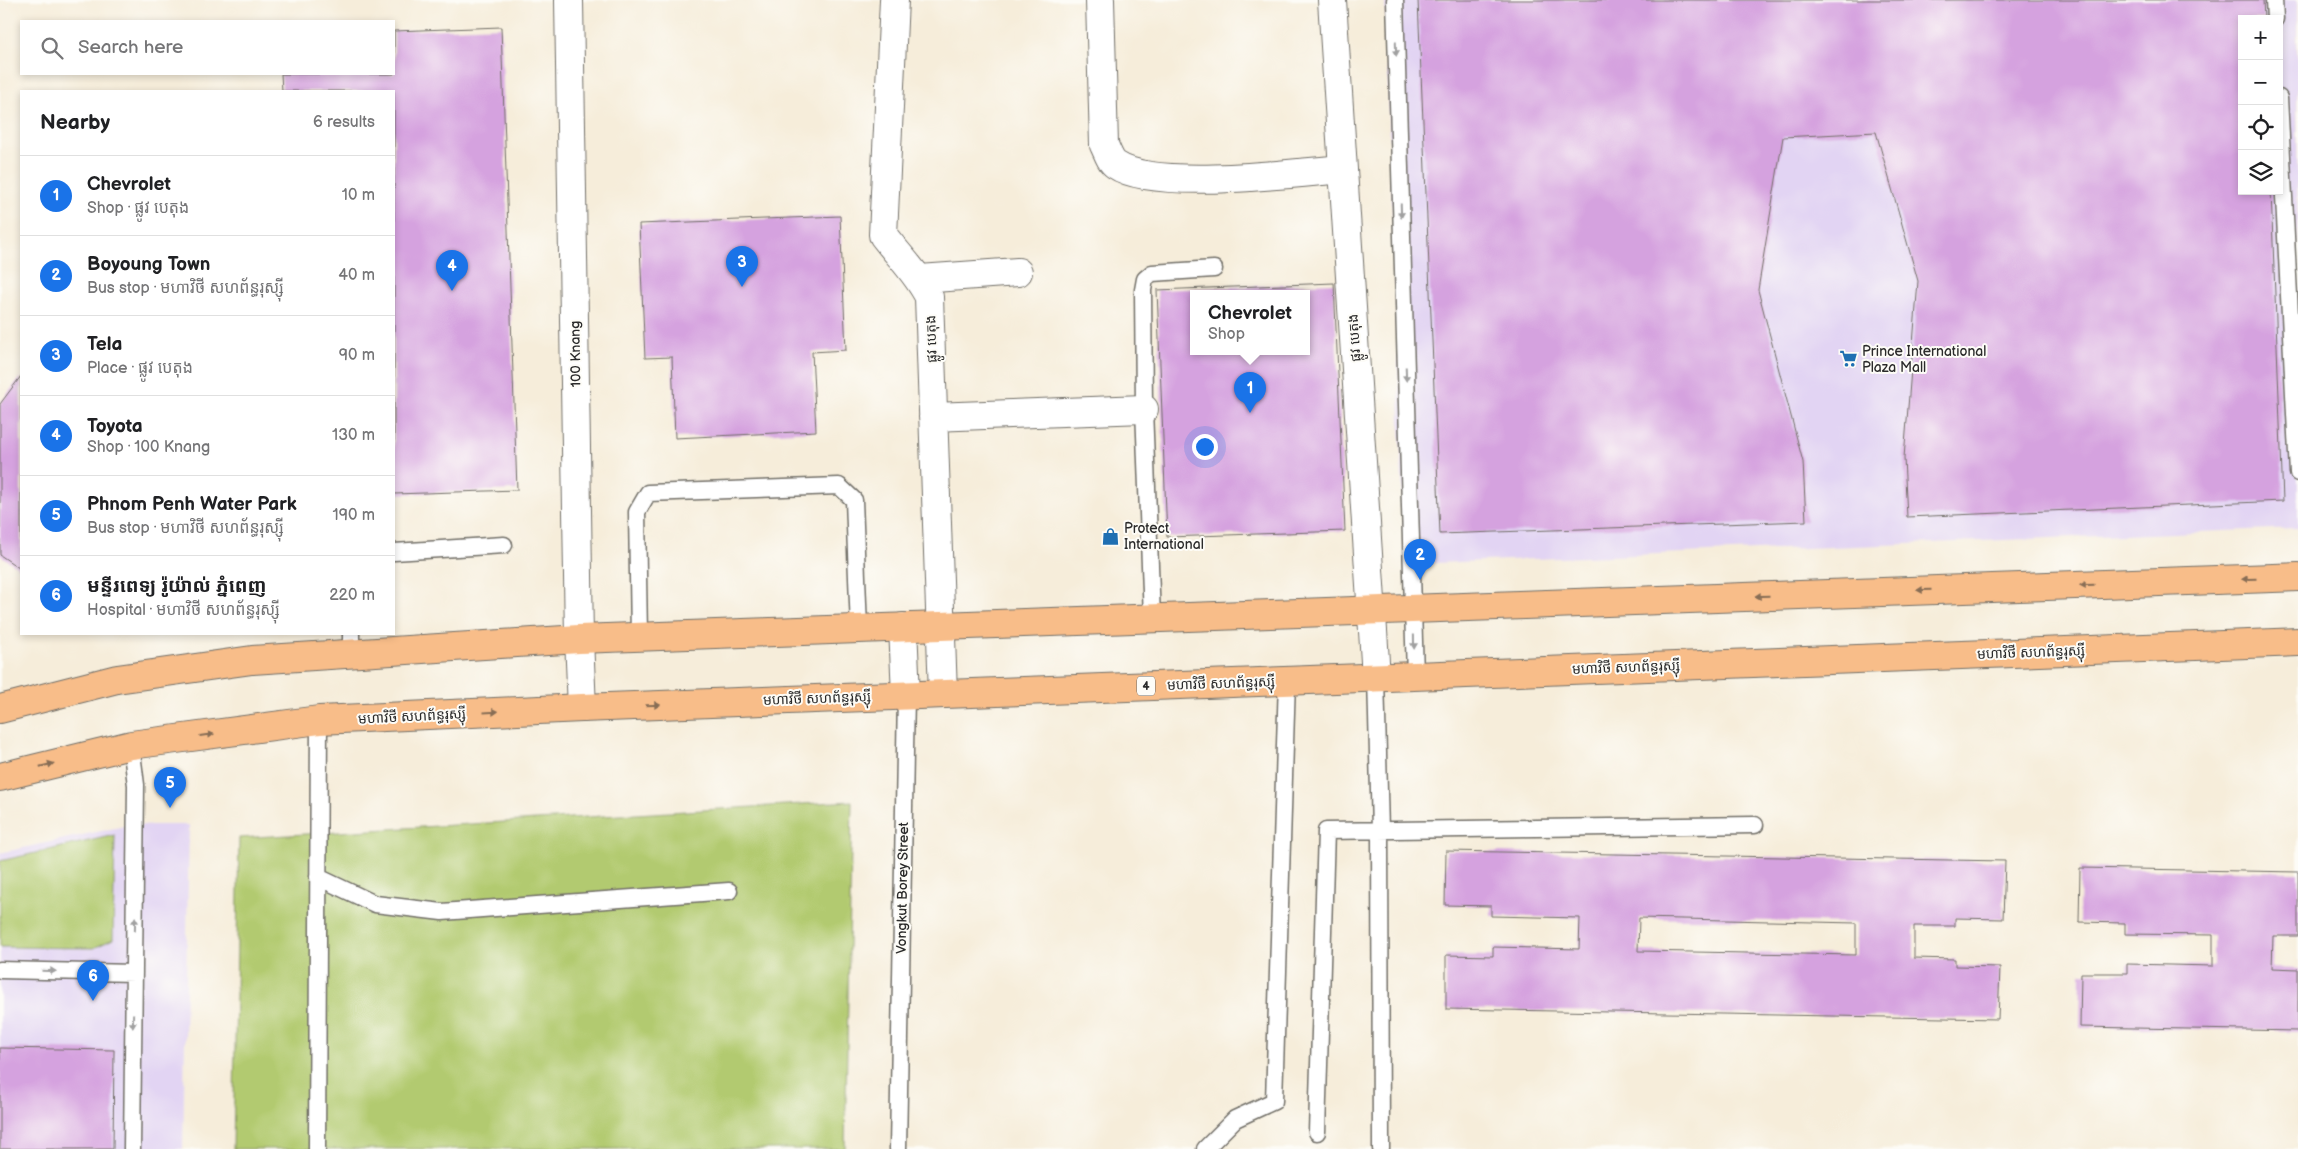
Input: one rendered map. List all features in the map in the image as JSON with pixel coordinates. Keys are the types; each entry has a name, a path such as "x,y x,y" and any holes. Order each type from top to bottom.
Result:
{"highway":[{"path":"0,709 117,678 252,660 351,644 639,637 2298,577"},
{"name":"មហាវិថី សហព័ន្ធរុស្ស៊ី","path":"0,777 131,745 318,720 906,695 2298,642"}],"street":[{"name":"100 Knang","path":"569,0 579,639 582,708"},
{"name":"ផ្លូវ បេតុង","path":"894,0 883,235 920,280 929,297 943,694"},
{"path":"1100,0 1104,146 1114,164 1132,173 1169,178 1231,178 1343,170"},
{"name":"ផ្លូវ បេតុង","path":"1332,0 1376,677"},
{"path":"920,280 1018,272"},
{"path":"933,417 1144,409"},
{"name":"Vongkut Borey Street","path":"903,627 906,695"}],"lane":[{"path":"1395,0 1415,675"},
{"path":"2274,0 2275,15"},
{"path":"2279,105 2298,473"},
{"path":"1152,618 1144,409 1143,290 1145,280 1152,272 1214,269"},
{"path":"639,637 636,512 648,493 839,486 854,500 858,628"},
{"path":"395,552 504,545"},
{"path":"1376,677 1380,830 1381,1149"},
{"path":"1205,1149 1235,1119 1274,1101 1288,680"},
{"name":"Vongkut Borey Street","path":"898,1149 906,695"},
{"path":"317,1149 318,720"},
{"path":"131,745 136,785 132,1149"},
{"path":"1317,1132 1326,831 1754,825"},
{"path":"318,877 375,904 442,912 729,891"},
{"path":"0,970 134,972"}],"shaded area":[{"name":"Prince International Plaza Mall","path":"1385,0 2297,0 2298,528 1435,563 1404,536"},
{"path":"129,825 189,825 183,1149 0,1149 0,853"}],"green space":[{"path":"852,801 845,1149 233,1149 239,838"},
{"path":"115,835 113,939 94,948 0,947 0,861"}],"building":[{"name":"Prince International Plaza Mall","path":"1418,0 2263,0 2264,15 2238,15 2238,195 2271,195 2283,501 1907,517 1904,458 1918,281 1876,132 1783,137 1758,290 1803,462 1806,521 1440,534"},
{"path":"501,27 517,490 395,494 395,90 282,90 281,75 395,75 395,31"},
{"path":"840,216 846,350 812,352 816,431 675,438 672,357 645,358 639,224"},
{"path":"1334,283 1345,531 1167,537 1157,290"},
{"path":"20,377 19,568 0,555 0,404"},
{"path":"1446,851 2005,861 2003,919 1955,918 1955,926 1914,926 1914,958 1955,959 1955,966 2000,967 1998,1019 1446,1009 1446,955 1493,956 1493,947 1579,949 1580,918 1491,916 1491,906 1445,905","holes":["1639,918 1856,923 1856,955 1638,951"]},
{"path":"2080,868 2298,872 2298,936 2273,936 2272,968 2298,969 2298,1031 2080,1027 2081,973 2127,973 2127,964 2213,966 2213,935 2125,934 2125,923 2079,922"},
{"path":"0,1048 114,1050 113,1149 0,1149"}],"place":[{"name":"Tela","path":"742,287"},
{"name":"Toyota","path":"452,291"},
{"name":"Prince International Plaza Mall","path":"1848,359"},
{"name":"Chevrolet","path":"1250,413"},
{"name":"Protect International","path":"1110,536"},
{"name":"Boyoung Town","path":"1420,580"},
{"name":"Phnom Penh Water Park","path":"170,808"},
{"name":"មន្ទីរពេទ្យ រ៉ូយ៉ាល់ ភ្នំពេញ","path":"93,1001"}]}
